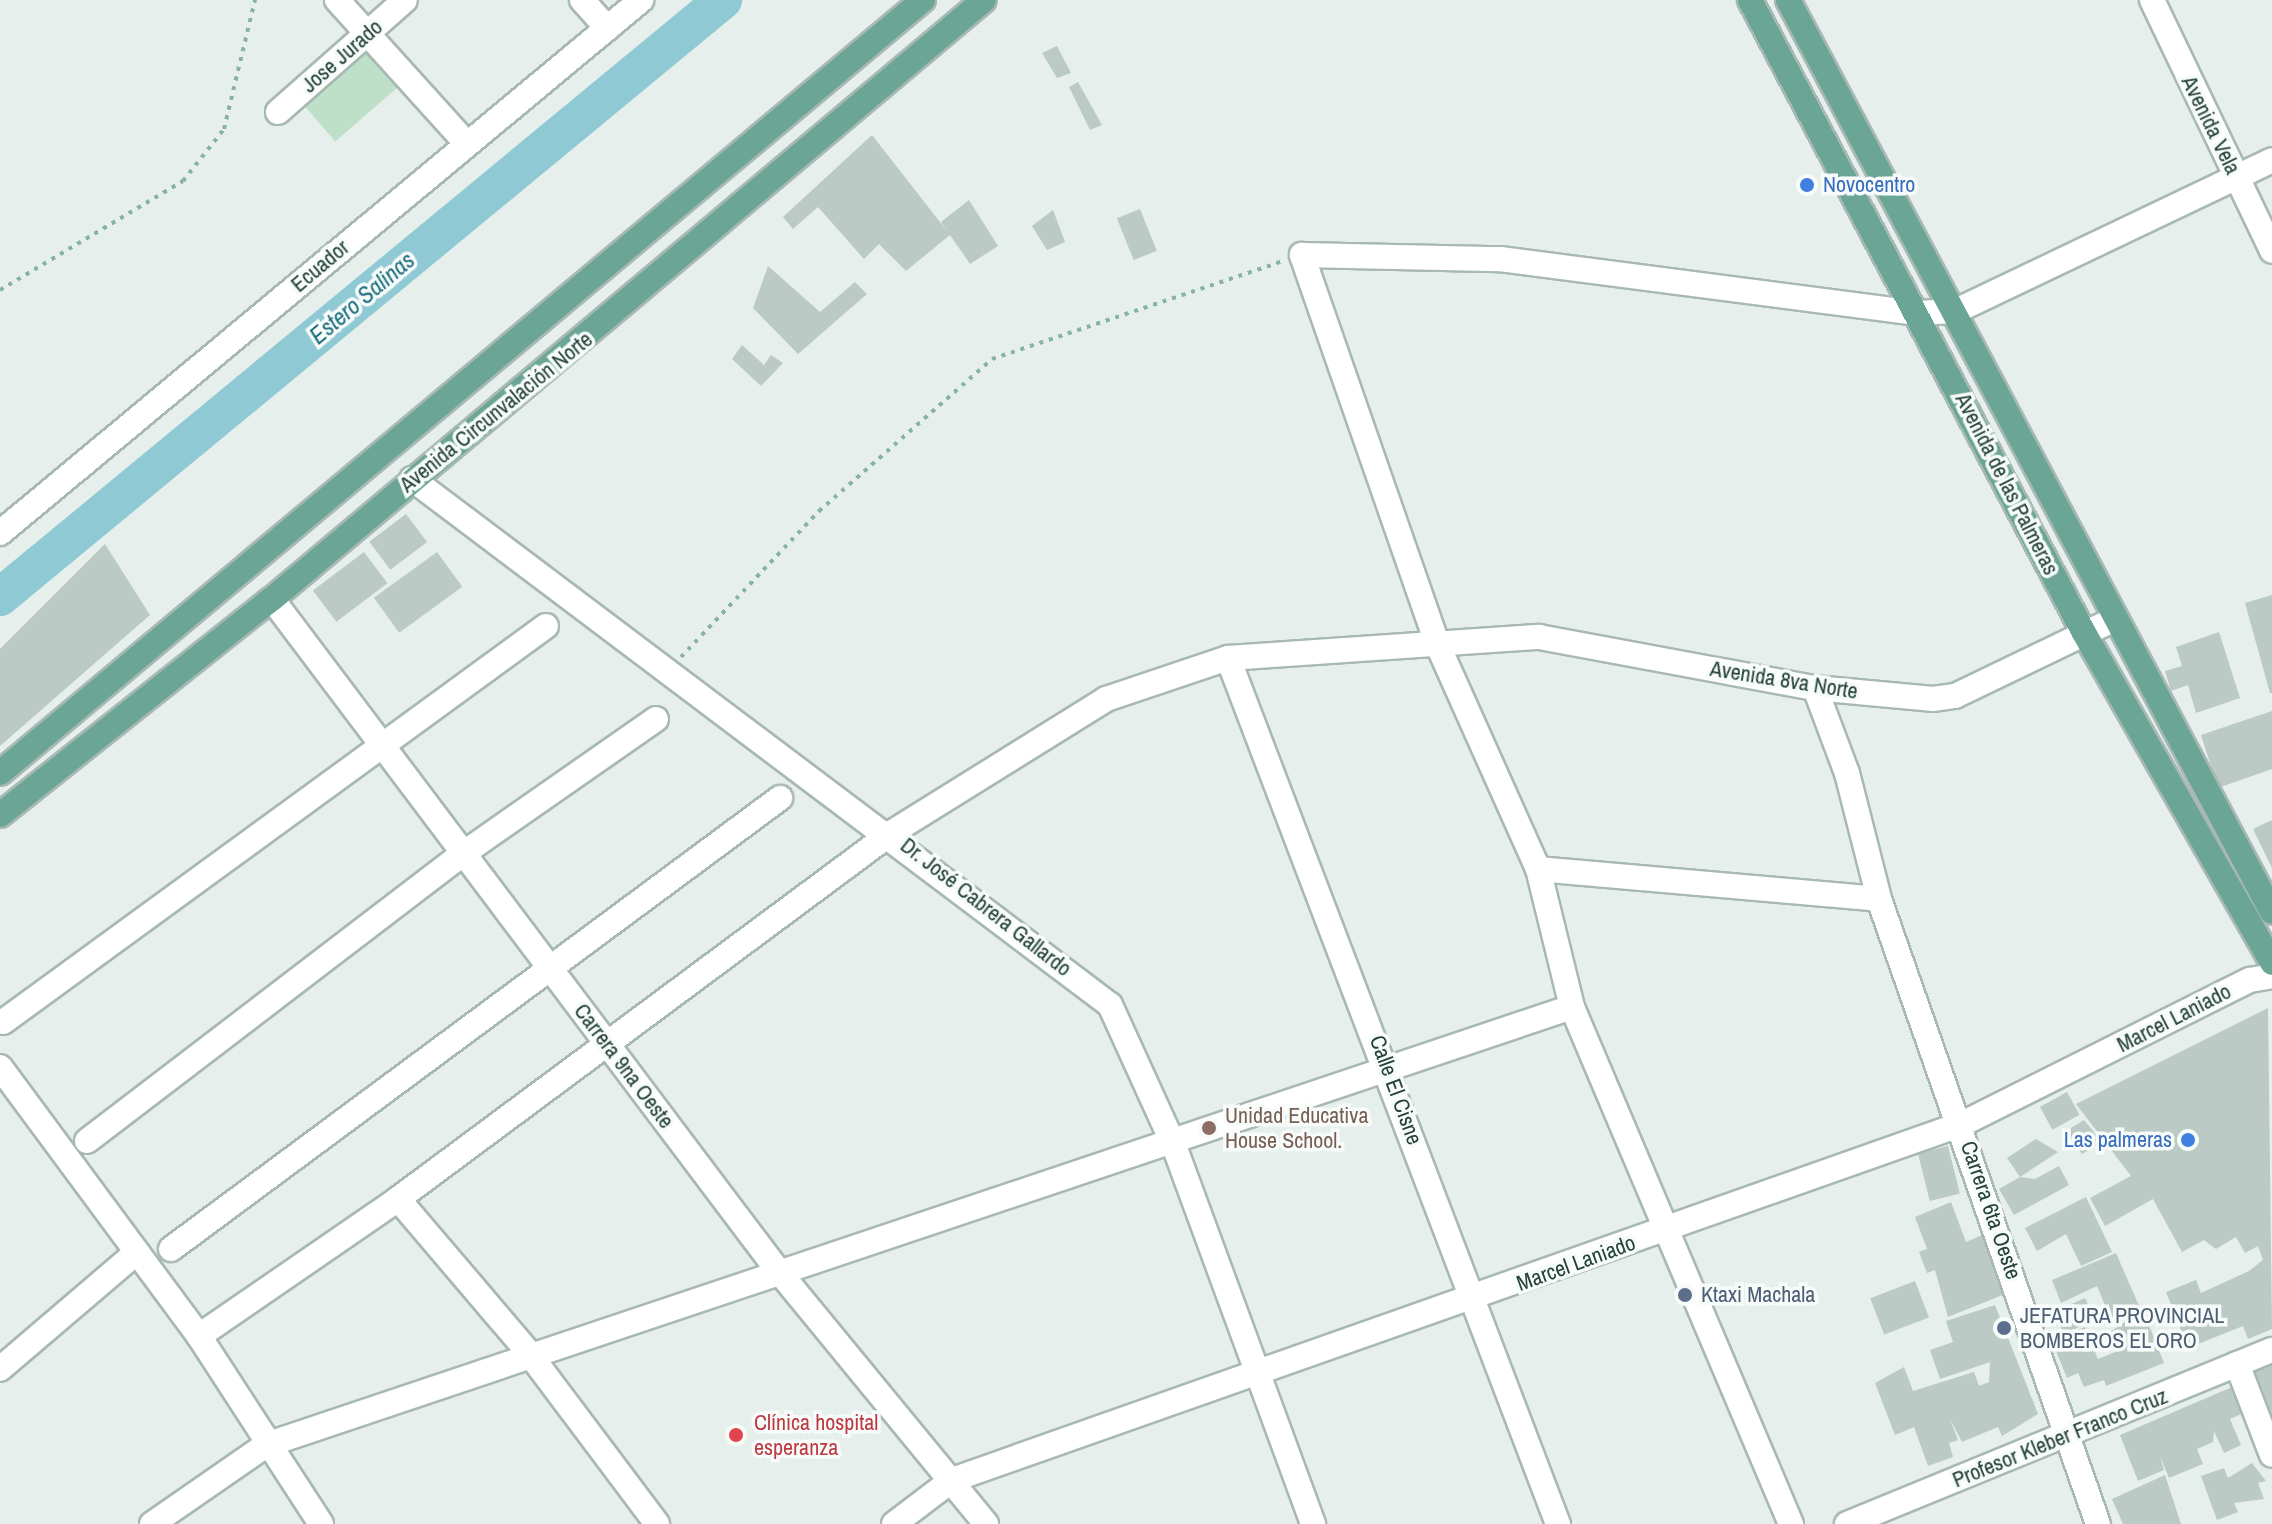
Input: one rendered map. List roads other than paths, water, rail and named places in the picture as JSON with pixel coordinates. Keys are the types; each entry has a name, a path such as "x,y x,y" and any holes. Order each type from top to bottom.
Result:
{"main road":[{"name":"Avenida Circunvalación Norte","path":"0,773 923,0"},
{"name":"Avenida Circunvalación Norte","path":"0,815 272,599 984,0"},
{"name":"Avenida de las Palmeras","path":"1750,0 1918,313 2083,631 2267,967"},
{"name":"Avenida de las Palmeras","path":"1788,0 1956,311 2115,619 2272,912"},
{"path":"430,410 455,443"}],"street":[{"path":"337,0 370,32 467,144"},
{"name":"Jose Jurado","path":"278,112 405,0"},
{"path":"582,0 607,28"},
{"name":"Ecuador","path":"0,533 641,0"},
{"name":"Avenida Vela","path":"2152,0 2272,251"},
{"path":"1791,1524 1572,1007 1538,869 1437,643 1302,255 1500,259 1918,313 1956,311 2272,160"},
{"name":"Dr. José Cabrera Gallardo","path":"412,479 666,673 891,833 1110,1005 1173,1143 1313,1524"},
{"name":"Carrera 9na Oeste","path":"272,599 776,1268 986,1524"},
{"name":"Avenida 8va Norte","path":"199,1336 398,1199 891,833 1106,699 1228,658 1539,637 1815,688 1955,696 2083,631 2115,619"},
{"path":"3,1022 546,626"},
{"name":"Calle El Cisne","path":"1228,658 1390,1071 1558,1524"},
{"name":"Carrera 6ta Oeste","path":"1815,688 1847,773 1879,899 1962,1124 2098,1524"},
{"path":"87,1141 464,853 656,719"},
{"path":"171,1249 780,798"},
{"path":"1538,869 1879,899"},
{"name":"Marcel Laniado","path":"894,1524 952,1480 1260,1376 1962,1124 2267,967"},
{"path":"152,1524 266,1445 776,1268 1173,1143 1572,1007"},
{"path":"0,1067 199,1336 310,1520"},
{"path":"398,1199 528,1352 657,1524"},
{"path":"0,1369 137,1252"},
{"name":"Profesor Kleber Franco Cruz","path":"1847,1524 2069,1437 2272,1350"},
{"path":"2237,1364 2272,1455"}],"waterway":[{"name":"Estero Salinas","path":"0,597 723,0"}],"place":[{"name":"Novocentro","path":"1807,185"},
{"name":"Unidad Educativa House School.","path":"1209,1128"},
{"name":"Las palmeras","path":"2188,1140"},
{"name":"Ktaxi Machala","path":"1685,1295"},
{"name":"JEFATURA PROVINCIAL BOMBEROS EL ORO","path":"2004,1328"},
{"name":"Clínica hospital esperanza","path":"736,1435"}]}
